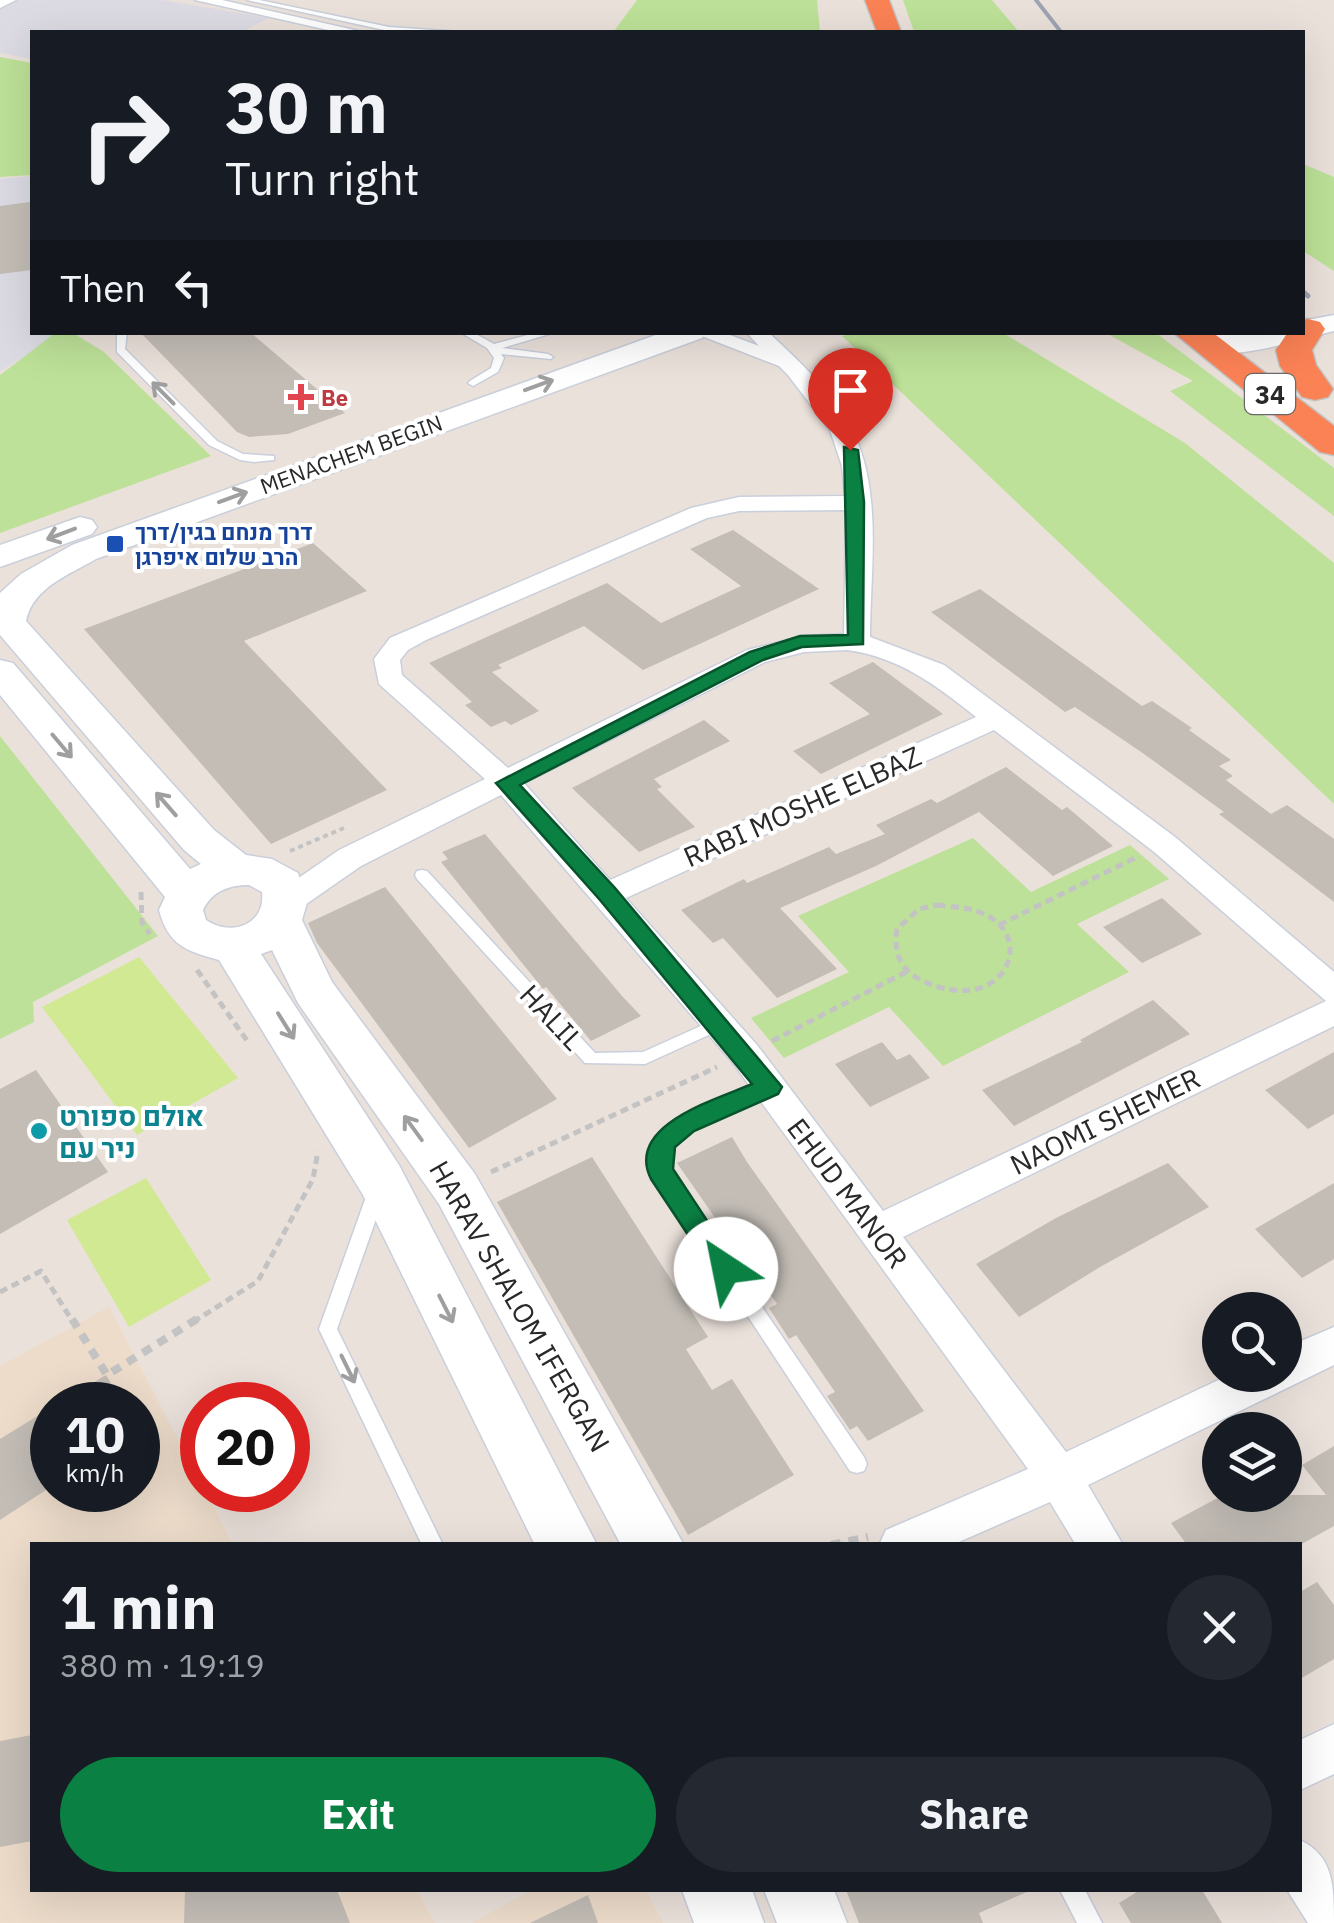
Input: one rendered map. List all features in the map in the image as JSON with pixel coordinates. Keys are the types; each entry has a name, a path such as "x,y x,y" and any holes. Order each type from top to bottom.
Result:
{"highway":[{"path":"877,0 889,30"},
{"path":"1305,335 1294,350 1298,366 1324,396"},
{"name":"34","path":"1224,337 1324,396"},
{"name":"34","path":"1224,337 1334,444"}],"main road":[{"name":"MENACHEM BEGIN","path":"0,558 473,383 550,344 597,335"},
{"name":"MENACHEM BEGIN","path":"7,595 84,552 684,335"},
{"path":"7,595 8,622 199,840 238,865 282,884 284,911 258,937 210,955"},
{"path":"0,671 188,894"},
{"path":"238,865 208,878 188,894 181,913 186,929 204,941 210,955 381,1180 565,1542"},
{"name":"HARAV SHALOM IFERGAN","path":"284,911 298,964 314,992 457,1188 652,1542"},
{"path":"718,1892 729,1923"},
{"path":"800,1892 812,1923"}],"street":[{"path":"0,4 9,0"},
{"path":"202,0 346,30"},
{"path":"710,335 746,346 790,367"},
{"path":"759,335 812,388 850,450 856,502 857,640"},
{"name":"EHUD MANOR","path":"856,502 739,504 700,513 442,620 398,644 387,659 390,678 506,783 608,894 745,1054 1059,1477 1099,1542"},
{"path":"238,865 347,843 506,783 756,656 800,642 857,640 900,652 934,670 1164,844 1334,991"},
{"name":"RABI MOSHE ELBAZ","path":"608,894 998,718"},
{"path":"284,911 347,843"},
{"name":"NAOMI SHEMER","path":"876,1232 1334,1010"},
{"path":"1302,1360 1334,1345"},
{"path":"908,1542 1059,1477 1236,1392"},
{"path":"1302,1765 1334,1748"},
{"path":"1302,1868 1334,1918"}],"lane":[{"path":"250,0 389,28 424,30"},
{"path":"122,335 120,350 214,443 228,454 255,460 270,458"},
{"path":"469,335 490,347 522,356 550,344"},
{"path":"490,347 550,344"},
{"path":"473,383 495,370 499,358 490,347"},
{"name":"HALIL","path":"422,874 592,1059 645,1058 719,1024"},
{"path":"770,1087 685,1124 663,1142 660,1171 857,1464"},
{"path":"381,1180 328,1329 431,1542"},
{"path":"1073,1892 1090,1923"}],"path":[{"path":"238,865 291,851 347,843"},
{"path":"999,926 1164,844"},
{"path":"130,878 141,892 142,923 153,938"},
{"path":"958,906 978,910 999,926 1013,948 1012,962 1004,976 990,986 952,991 933,987 908,972 896,955 894,942 905,918 919,909 958,906"},
{"path":"210,955 201,972 253,1050"},
{"path":"457,1188 745,1054 908,972"},
{"path":"0,1292 41,1271 107,1375 258,1281 313,1179 320,1143"}],"shaded area":[{"path":"0,0 163,0 269,18 246,30 30,30 30,59 0,53"},
{"path":"30,176 30,335 63,335 0,371 0,179"},
{"path":"109,1307 148,1382 30,1382 30,1512 160,1512 160,1405 180,1443 180,1512 216,1512 231,1542 30,1542 30,1892 418,1892 435,1923 0,1923 0,1366"},
{"path":"528,1892 647,1892 663,1923 472,1923"}],"green space":[{"path":"637,0 817,0 820,30 615,30"},
{"path":"903,0 992,0 1017,30 913,30"},
{"path":"0,57 30,63 30,175 0,177"},
{"path":"1305,165 1334,177 1334,271 1305,252"},
{"path":"52,335 76,335 104,352 211,456 0,533 0,375"},
{"path":"1006,335 1185,443 1334,563 1334,804 842,336"},
{"path":"1110,335 1159,335 1334,468 1334,516 1170,391 1193,381"},
{"path":"0,736 158,936 33,1002 34,1022 0,1039"},
{"path":"973,838 1031,892 1130,845 1169,879 1077,924 1129,972 943,1066 889,1007 784,1058 751,1018 849,972 798,916"},
{"path":"139,957 238,1078 137,1135 42,1007"},
{"path":"146,1178 211,1280 129,1327 67,1220"}],"building":[{"path":"30,202 30,270 0,274 0,206"},
{"path":"143,335 254,335 345,413 288,434 249,437 237,432"},
{"path":"733,530 819,589 643,670 584,626 498,665 502,668 492,672 539,711 511,725 505,721 491,727 465,705 472,702 429,663 607,583 661,623 741,586 690,549"},
{"path":"313,543 367,591 244,641 387,790 271,844 84,629"},
{"path":"980,589 1142,706 1152,701 1192,728 1189,730 1231,760 1219,766 1233,776 1226,780 1271,814 1287,805 1334,839 1334,902 1219,814 1224,812 1144,754 1075,707 1065,712 931,612"},
{"path":"873,662 943,714 821,774 793,751 870,714 829,683"},
{"path":"704,720 730,741 654,779 662,787 657,789 695,827 639,852 572,788"},
{"path":"1006,767 1062,810 1067,807 1113,846 1053,876 979,812 876,866 780,908 837,969 777,998 723,938 713,943 681,910 744,879 747,883 829,847 836,854 885,834 876,825 931,799 937,803"},
{"path":"485,834 641,1016 591,1041 546,987 543,989 441,862 448,859 442,852"},
{"path":"385,887 557,1099 469,1148 317,943 308,923"},
{"path":"1162,898 1202,934 1142,963 1103,927"},
{"path":"1153,1000 1190,1034 1014,1126 982,1090 1082,1042"},
{"path":"882,1042 897,1060 910,1054 930,1078 870,1107 835,1064"},
{"path":"1334,1052 1334,1114 1308,1129 1265,1090"},
{"name":"אולם ספורט ניר עם","path":"36,1070 108,1172 0,1234 0,1089"},
{"path":"732,1137 924,1411 868,1441 857,1426 850,1430 827,1396 835,1392 796,1335 789,1339 769,1308 777,1304 739,1250 732,1254 713,1225 718,1222 677,1163"},
{"path":"592,1157 708,1337 686,1349 712,1390 732,1379 794,1475 688,1535 497,1202"},
{"path":"1168,1163 1209,1207 1019,1317 976,1264 1056,1218"},
{"path":"1334,1183 1334,1259 1302,1278 1255,1229"},
{"path":"30,1421 30,1500 0,1520 0,1439"},
{"path":"1334,1446 1334,1526 1302,1544 1185,1542 1171,1523 1202,1506 1202,1512 1302,1512 1302,1495 1326,1495 1302,1465"},
{"path":"1317,1582 1334,1605 1334,1659 1302,1678 1302,1591"},
{"path":"30,1735 30,1841 0,1847 0,1741"},
{"path":"185,1892 338,1892 350,1923 184,1923"},
{"path":"847,1892 1026,1892 979,1913 983,1923 859,1923"},
{"path":"1137,1892 1203,1892 1222,1923 1131,1923 1119,1903"},
{"path":"588,1895 598,1923 530,1923"}],"railway":[{"path":"1036,0 1059,30"}],"place":[{"name":"Be","path":"301,397"},
{"name":"דרך מנחם בגין/דרך הרב שלום איפרגן","path":"115,544"},
{"name":"אולם ספורט ניר עם","path":"39,1131"}],"route":[{"path":"726,1269 660,1171 663,1142 685,1124 770,1087 608,894 506,783 756,656 800,642 857,640 856,502 850,450"}]}
